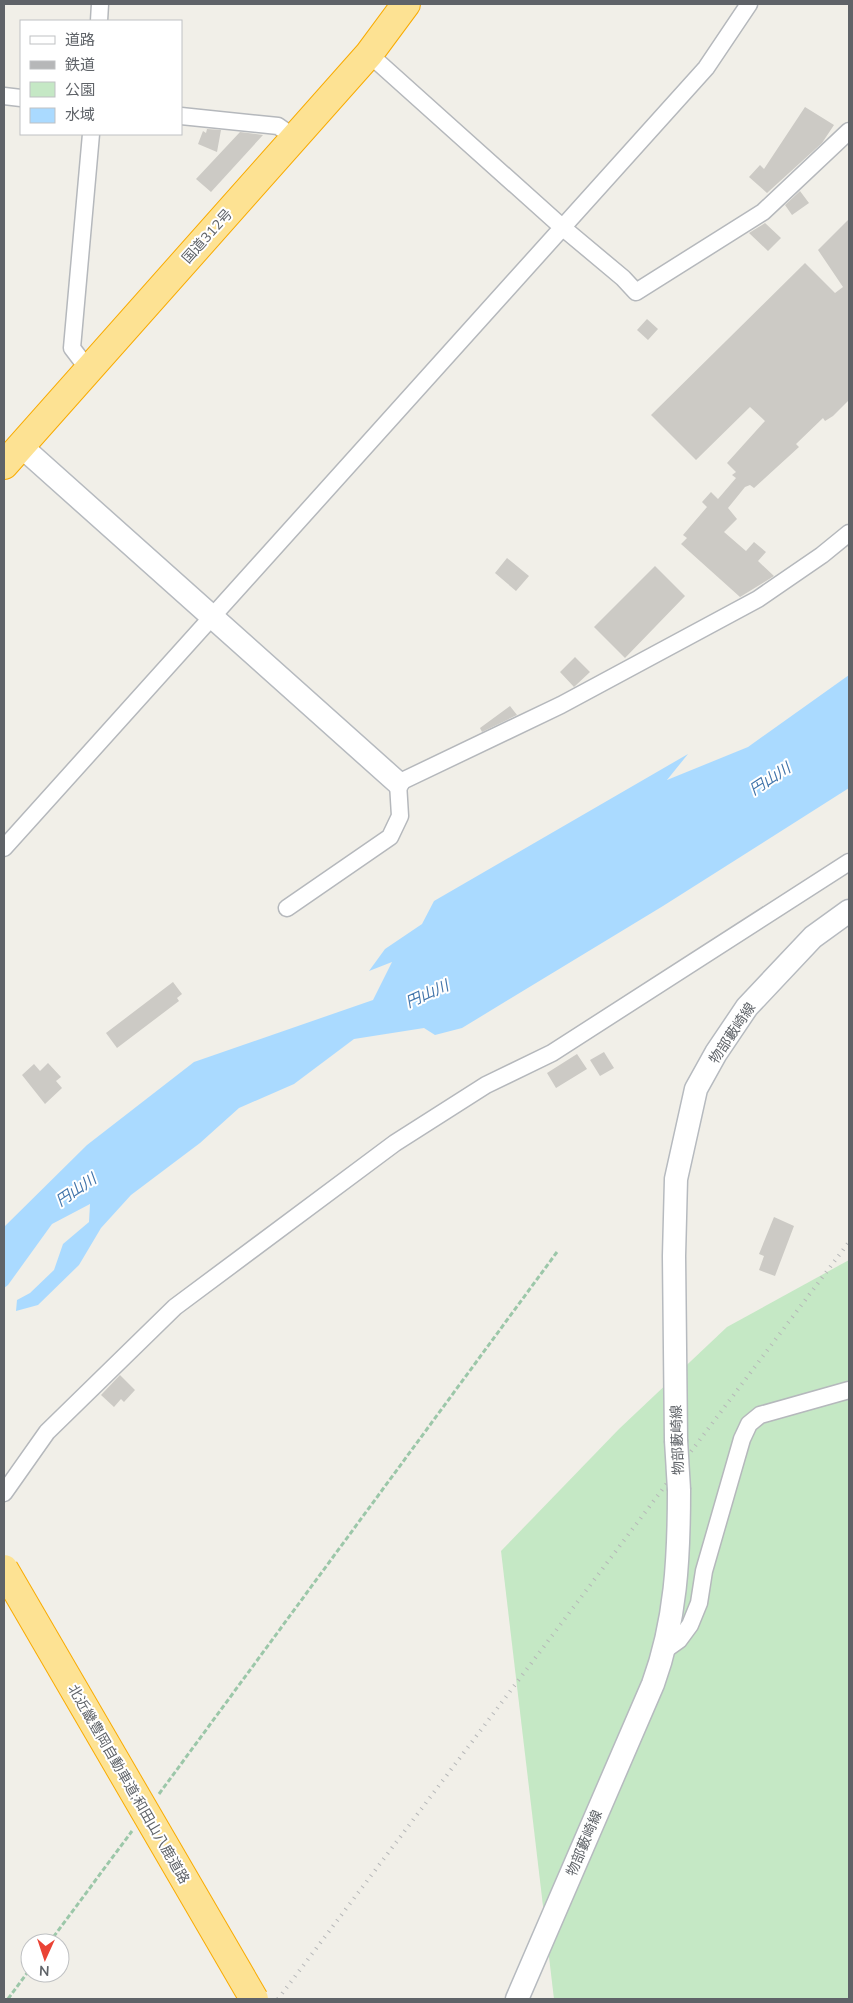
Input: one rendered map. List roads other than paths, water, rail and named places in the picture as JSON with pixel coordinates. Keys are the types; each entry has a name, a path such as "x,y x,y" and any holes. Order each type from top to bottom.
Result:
{"highway":[{"name":"国道312号","path":"13,456 88,369 369,54 406,4"},
{"name":"北近畿豊岡自動車道;和田山八鹿道路","path":"4,1569 254,1999"}],"main road":[{"path":"13,456 211,618 398,783"},
{"name":"物部藪崎線","path":"517,1999 666,1650 679,1551 680,1490 676,1440 674,1256 676,1179 696,1089 716,1053 747,1007 813,937 849,912"}],"street":[{"path":"99,20 100,4"},
{"path":"4,848 706,68 749,4"},
{"path":"369,54 562,227 623,278 636,292 763,212 849,131"},
{"path":"4,96 20,98"},
{"path":"182,116 278,126 295,138"},
{"path":"88,369 72,348 91,135"},
{"path":"287,908 390,837 400,816 398,783 561,706 758,599 822,554 849,532"},
{"path":"4,1493 47,1432 175,1307 395,1143 486,1085 552,1053 849,862"},
{"path":"666,1650 679,1640 690,1625 699,1603 704,1571 742,1439 749,1424 760,1415 849,1390"}],"water":[{"name":"円山川","path":"849,675 849,788 663,906 462,1028 435,1035 424,1028 354,1039 294,1084 239,1108 200,1143 131,1195 101,1228 79,1265 38,1305 16,1311 17,1300 30,1293 54,1270 63,1244 89,1222 90,1204 52,1224 4,1288 4,1227 87,1145 194,1062 373,1000 392,962 369,971 385,949 422,924 434,901 688,754 667,780 748,747"}],"railway":[{"path":"278,1999 849,1242"}]}
